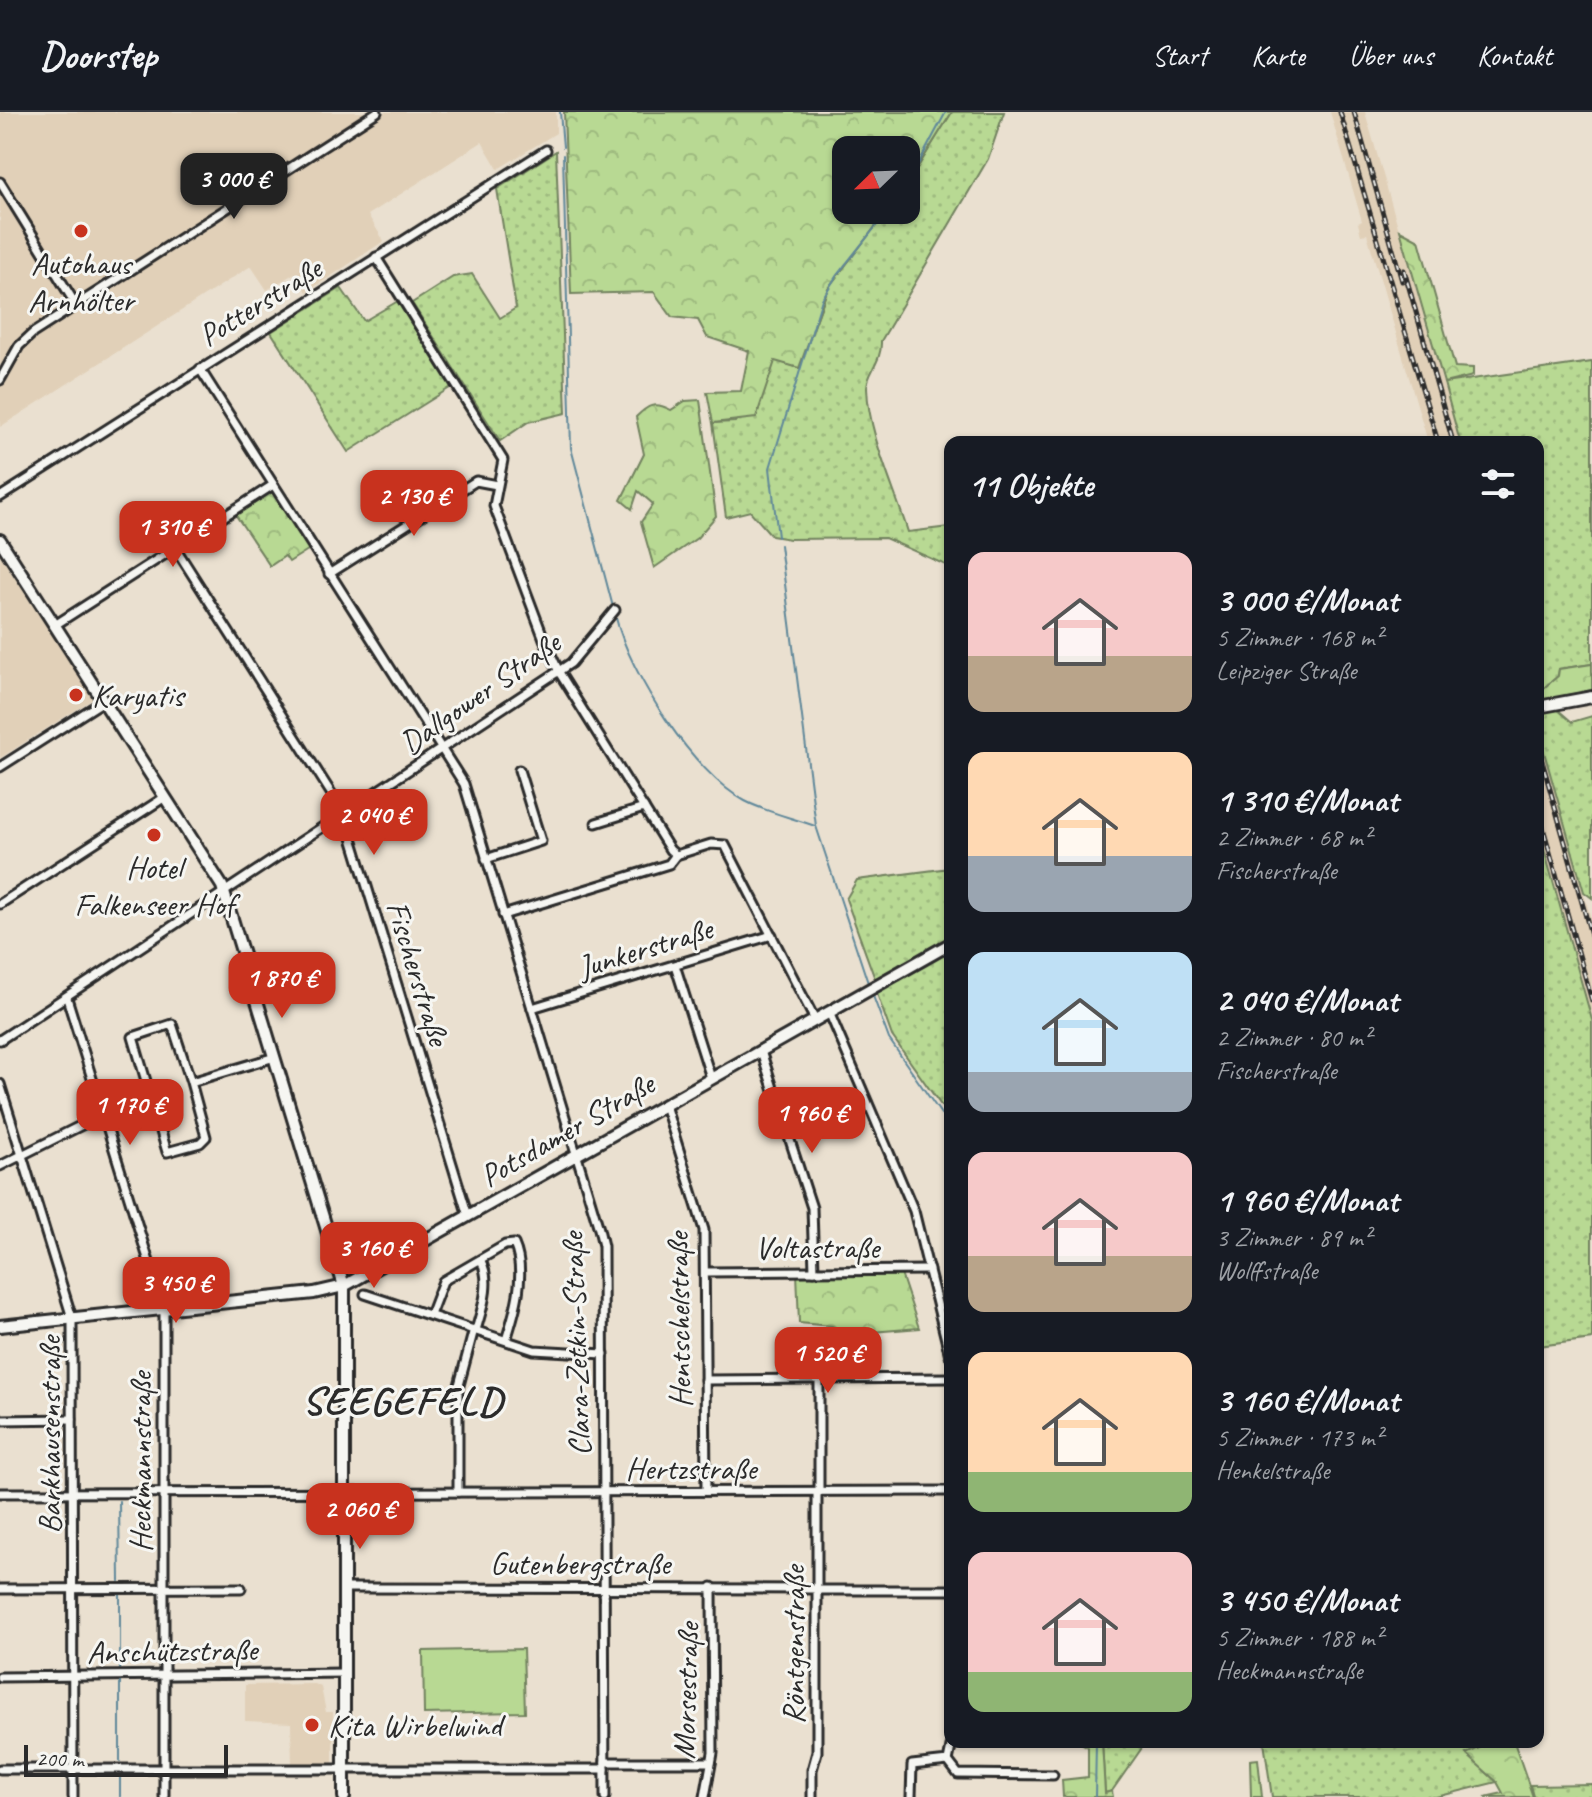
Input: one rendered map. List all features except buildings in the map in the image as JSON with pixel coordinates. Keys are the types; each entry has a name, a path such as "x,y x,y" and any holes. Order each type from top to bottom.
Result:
{"street":[{"path":"0,380 19,346 76,305 377,112"},
{"name":"Potterstraße","path":"0,497 546,150"},
{"path":"0,182 76,305"},
{"path":"376,257 503,460 494,506 559,672 676,855"},
{"name":"Clara-Zetkin-Straße","path":"200,369 464,784 603,1246 605,1797"},
{"path":"329,574 476,481 497,485"},
{"path":"55,625 273,485"},
{"path":"0,540 105,700 225,895 344,1286 344,1797"},
{"name":"Fischerstraße","path":"176,549 345,815 468,1216"},
{"name":"Dallgower Straße","path":"0,1040 225,895 559,672 581,654 615,610"},
{"path":"1544,706 1592,697"},
{"path":"0,767 105,700"},
{"path":"486,859 541,841 519,770"},
{"path":"2,899 165,797"},
{"path":"596,823 644,808"},
{"path":"503,915 669,864 676,855 711,844 725,845 815,1020"},
{"name":"Junkerstraße","path":"532,1008 772,935"},
{"name":"Potsdamer Straße","path":"0,1326 314,1293 344,1286 944,947"},
{"path":"675,965 711,1078"},
{"name":"Heckmannstraße","path":"67,998 164,1310 164,1797"},
{"path":"829,1012 906,1188 944,1331"},
{"path":"172,1024 191,1082 206,1137 200,1143 167,1152 133,1037 172,1024"},
{"path":"761,1051 812,1208 814,1271"},
{"path":"191,1082 275,1057"},
{"name":"Barkhausenstraße","path":"0,1084 72,1318 73,1797"},
{"name":"Hentschelstraße","path":"665,1105 702,1220 706,1272 706,1491"},
{"path":"0,1166 104,1114"},
{"path":"430,1315 443,1281 510,1243 518,1252 517,1305 506,1340"},
{"path":"458,1492 458,1389 485,1300 485,1268 481,1261"},
{"name":"Voltastraße","path":"706,1272 929,1270"},
{"path":"365,1294 546,1352 604,1354"},
{"path":"705,1380 944,1378"},
{"name":"Röntgenstraße","path":"812,1797 817,1752 819,1379"},
{"path":"0,1420 72,1419"},
{"name":"Hertzstraße","path":"0,1493 944,1491"},
{"name":"Morsestraße","path":"705,1797 711,1762 712,1587"},
{"path":"0,1589 241,1588"},
{"name":"Gutenbergstraße","path":"343,1588 944,1590"},
{"name":"Anschützstraße","path":"0,1677 164,1678 344,1673"},
{"path":"951,1748 948,1761 958,1774 1053,1775"},
{"path":"911,1797 912,1765 948,1761"},
{"path":"0,1769 605,1766 711,1762"}],"shaded area":[{"path":"0,112 556,112 556,133 498,169 482,142 368,215 384,241 307,292 295,273 267,290 251,266 0,427"},
{"path":"1330,112 1365,112 1458,436 1426,436 1367,234 1361,235 1358,223 1362,221"},
{"path":"0,555 93,699 0,758"},
{"path":"1544,752 1592,922 1592,1020 1544,849"},
{"name":"Kita Wirbelwind","path":"315,1684 321,1687 326,1712 333,1712 333,1766 292,1764 291,1723 245,1721 245,1685"}],"green space":[{"path":"564,112 952,112 920,163 920,136 832,136 832,224 877,224 828,288 799,368 775,361 756,418 713,423 707,392 741,391 749,351 707,337 698,320 672,317 654,292 571,294"},
{"path":"952,112 1004,112 988,159 881,341 867,387 877,442 908,532 944,528 944,564 885,538 790,539 772,536 750,511 726,517 713,423 735,422 775,360 799,368 828,288 877,224 920,224 920,163"},
{"path":"556,151 566,413 528,422 500,441 412,303 453,277 472,274 500,318 516,308 497,189"},
{"path":"1400,230 1419,240 1455,367 1473,368 1473,376 1444,383"},
{"path":"341,288 364,321 398,301 453,386 348,452 271,332"},
{"path":"1592,362 1592,664 1559,669 1558,676 1544,688 1544,436 1458,436 1444,383"},
{"path":"700,400 716,516 697,538 654,568 641,522 653,504 638,491 632,509 621,500 644,454 636,417 652,406 671,410 685,401"},
{"path":"270,491 276,494 311,548 289,562 285,556 270,566 235,514"},
{"path":"1592,664 1592,690 1544,700 1544,688 1558,676 1559,669"},
{"path":"1557,709 1572,722 1592,716 1592,898 1584,892 1544,752 1544,712"},
{"path":"1544,849 1592,1020 1592,1339 1544,1345"},
{"path":"944,869 944,941 875,979 846,899 857,880"},
{"path":"944,951 944,1110 892,1036 876,991"},
{"path":"900,1271 919,1328 872,1332 867,1338 857,1340 832,1326 799,1323 797,1272"},
{"path":"523,1649 525,1712 424,1714 423,1651"},
{"path":"1088,1748 1102,1748 1105,1793 1112,1791 1113,1797 1063,1797 1062,1780 1088,1777"},
{"path":"1102,1748 1142,1748 1112,1791 1105,1793"},
{"path":"1265,1748 1480,1748 1467,1754 1497,1782 1436,1797 1272,1797"},
{"path":"1479,1748 1516,1748 1533,1797 1485,1797 1503,1793 1497,1782 1466,1754"},
{"path":"1258,1759 1262,1797 1251,1797 1250,1760"},
{"path":"1592,1784 1592,1797 1533,1797 1530,1785"}],"waterway":[{"path":"560,112 563,147"},
{"path":"920,161 946,112"},
{"path":"563,155 571,448 613,607"},
{"path":"778,537 770,468 822,299 878,224"},
{"path":"780,545 816,826 868,983"},
{"path":"616,618 623,641 650,693 685,746 705,769 745,801 815,826"},
{"path":"873,996 889,1039 944,1118"},
{"path":"119,1501 120,1581"},
{"path":"120,1594 120,1669"},
{"path":"120,1682 120,1761"},
{"path":"1095,1797 1096,1748"},
{"path":"120,1774 120,1797"}],"railway":[{"path":"1340,112 1436,436"},
{"path":"1354,112 1402,281"},
{"path":"1404,270 1451,436"},
{"path":"1544,768 1592,938"},
{"path":"1544,831 1592,1001"}],"place":[{"name":"Autohaus Arnhölter","path":"81,231"},
{"name":"Karyatis","path":"76,695"},
{"name":"Hotel Falkenseer Hof","path":"154,835"},
{"name":"Kita Wirbelwind","path":"312,1725"}],"district":[{"name":"SEEGEFELD","path":"403,1401"}]}
